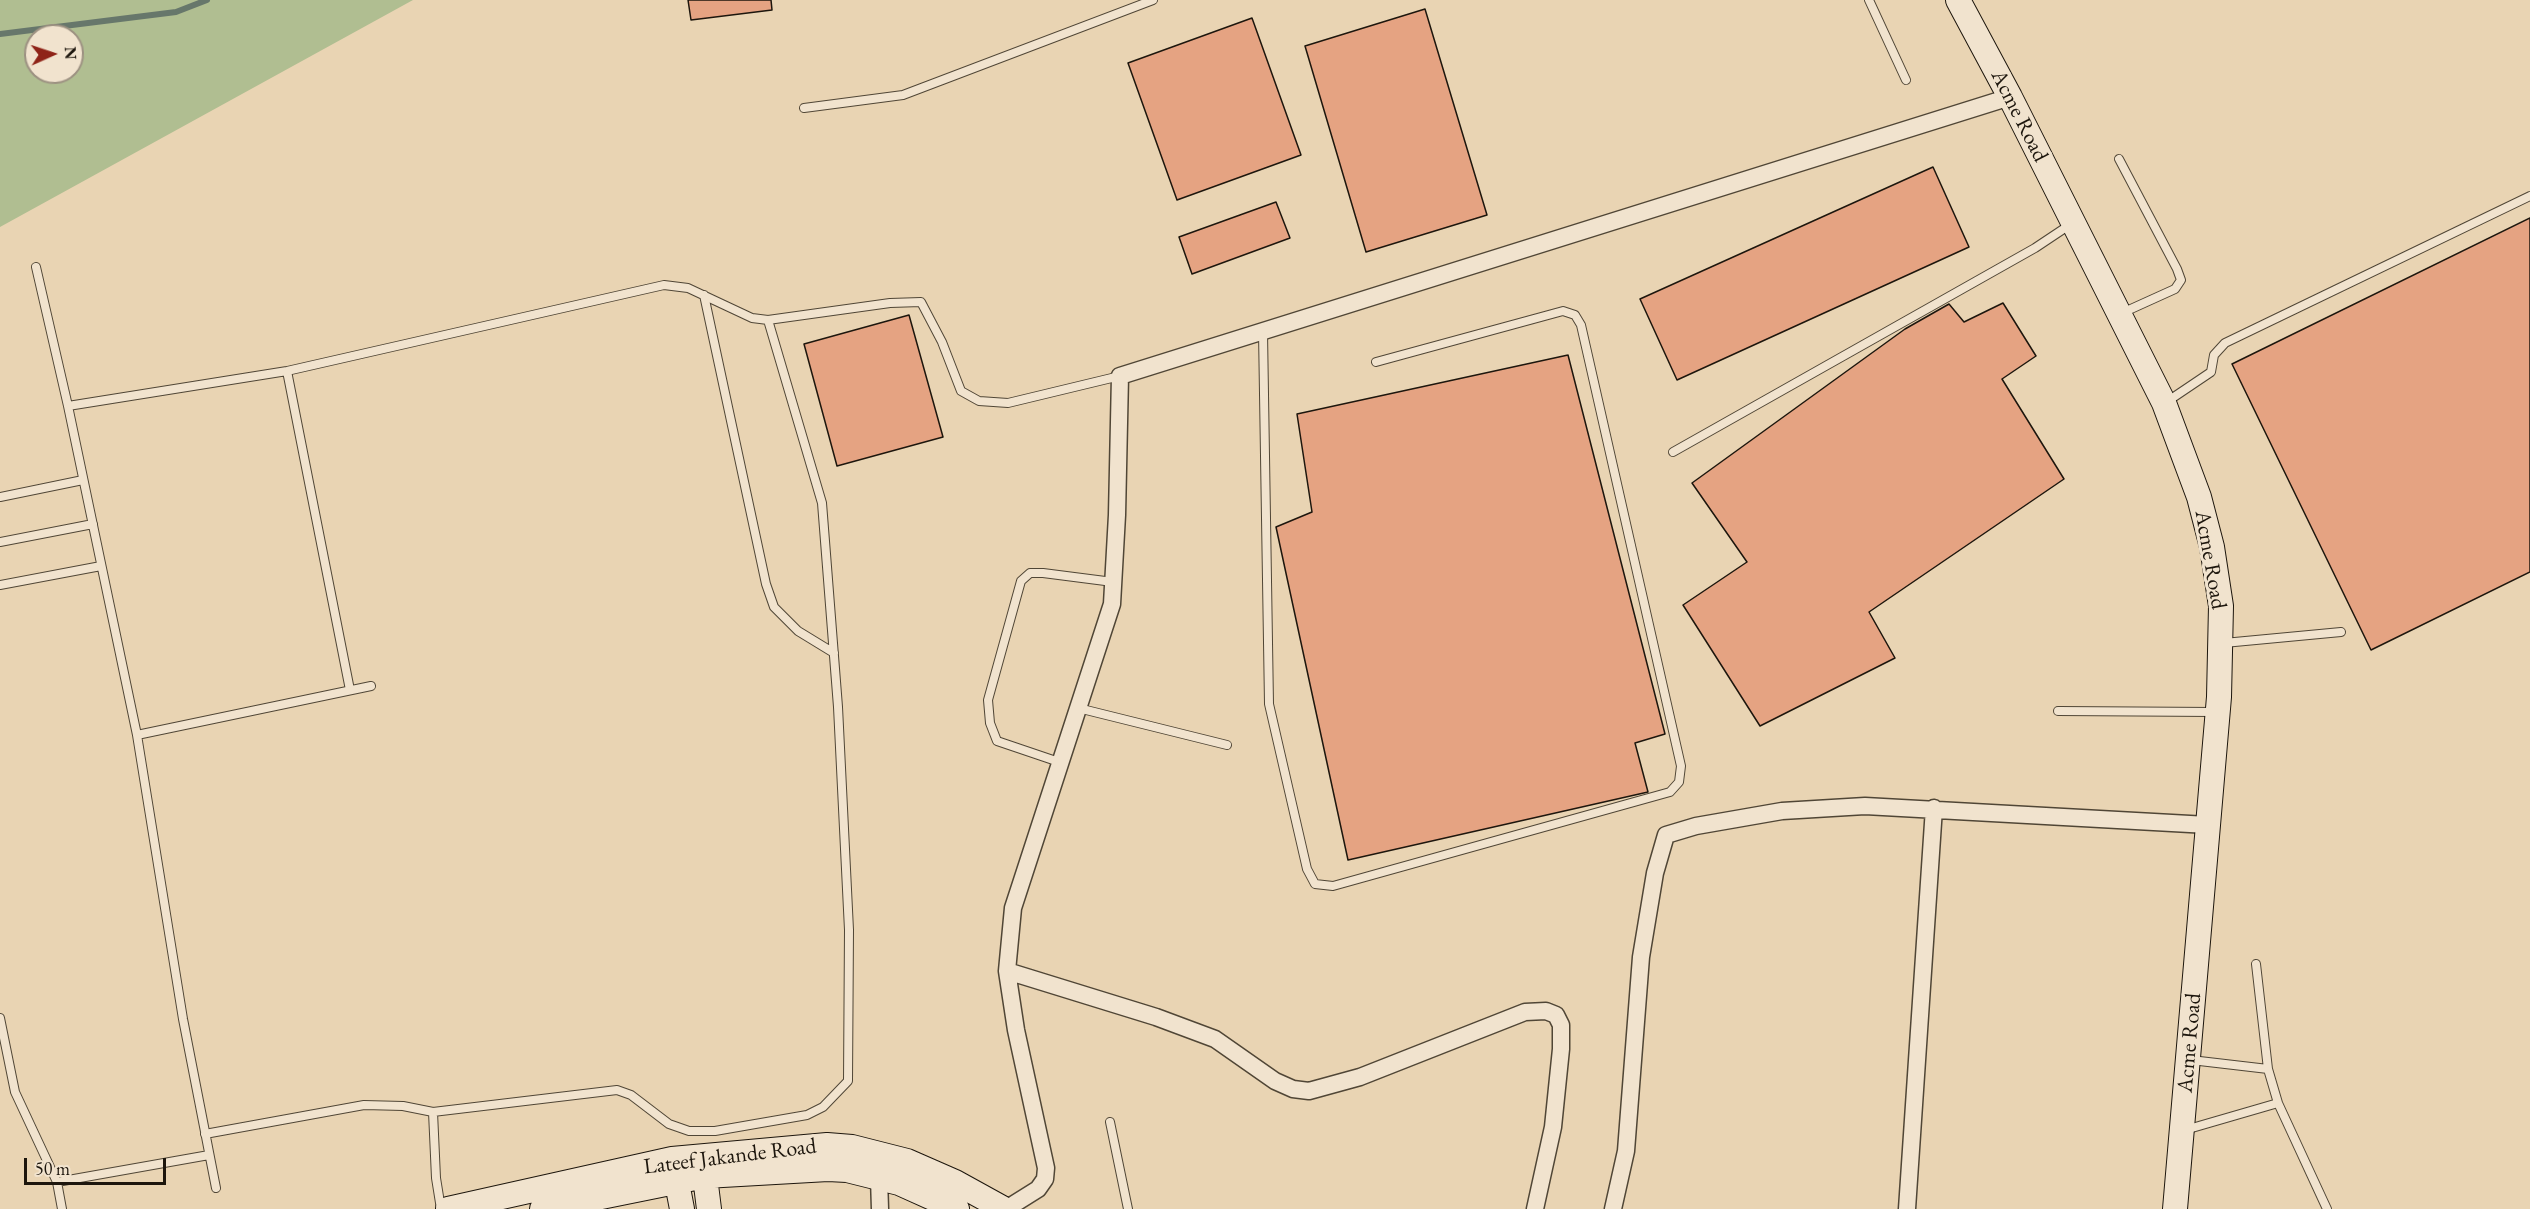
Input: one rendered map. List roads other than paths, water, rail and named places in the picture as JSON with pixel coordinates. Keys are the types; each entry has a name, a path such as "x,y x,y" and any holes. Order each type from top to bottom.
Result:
{"street":[{"name":"Acme Road","path":"1958,0 2010,97 2164,403 2199,497 2212,547 2221,606 2218,712 2175,1209"},
{"path":"1005,1209 1038,1189 1045,1179 1046,1168 1016,1030 1007,971 1013,908 1112,604 1118,515 1120,376 2010,97"},
{"path":"1613,1209 1626,1151 1641,957 1655,873 1666,834 1696,826 1782,811 1865,806 1934,808 2208,825"},
{"path":"1907,1209 1934,808"},
{"path":"1007,971 1156,1017 1215,1039 1275,1081 1293,1089 1309,1091 1359,1077 1525,1012 1546,1011 1556,1015 1561,1025 1561,1049 1553,1126 1534,1209"},
{"name":"Lateef Jakande Road","path":"542,1209 677,1183 703,1166 827,1145 852,1147 907,1161 955,1182 1005,1209"},
{"path":"672,1159 682,1209"},
{"name":"Lateef Jakande Road","path":"448,1209 672,1159 703,1166 847,1170 899,1183 957,1209"},
{"path":"703,1166 709,1209"},
{"path":"879,1178 880,1209"}],"lane":[{"path":"804,108 903,95 1153,0"},
{"path":"1869,0 1906,80"},
{"path":"2119,159 2181,280 2175,289 2119,315"},
{"path":"2164,403 2211,372 2214,355 2225,343 2530,196"},
{"path":"1673,452 2035,248 2072,224"},
{"path":"36,267 68,406 137,735 183,1019 216,1188"},
{"path":"68,406 287,371 638,289 676,284 752,318 768,320 890,303 921,302 942,342 961,391 979,401 1008,403 1120,376"},
{"path":"704,295 766,584 774,607 798,631 834,653"},
{"path":"1263,332 1269,705 1307,869 1315,884 1333,886 1670,792 1679,782 1681,766 1581,325 1575,315 1563,311 1376,362"},
{"path":"205,1134 364,1105 403,1106 433,1112 617,1090 631,1095 669,1124 689,1131 715,1131 807,1115 823,1107 848,1082 849,930 834,653 822,503 768,320"},
{"path":"287,371 350,690"},
{"path":"0,497 83,480"},
{"path":"0,542 93,524"},
{"path":"0,585 101,566"},
{"path":"1059,762 998,741 990,723 988,700 1021,581 1030,573 1043,573 1113,582"},
{"path":"2220,644 2341,632"},
{"path":"137,735 371,686"},
{"path":"1077,708 1227,745"},
{"path":"2058,711 2218,712"},
{"path":"2256,964 2268,1069 2278,1103 2327,1209"},
{"path":"0,1018 15,1092 57,1182 62,1209"},
{"path":"2188,1059 2268,1069"},
{"path":"2182,1131 2278,1103"},
{"path":"433,1112 436,1178 441,1209"},
{"path":"1110,1122 1128,1209"},
{"path":"57,1182 209,1155"}],"waterway":[{"path":"0,34 176,12 207,0"}]}
